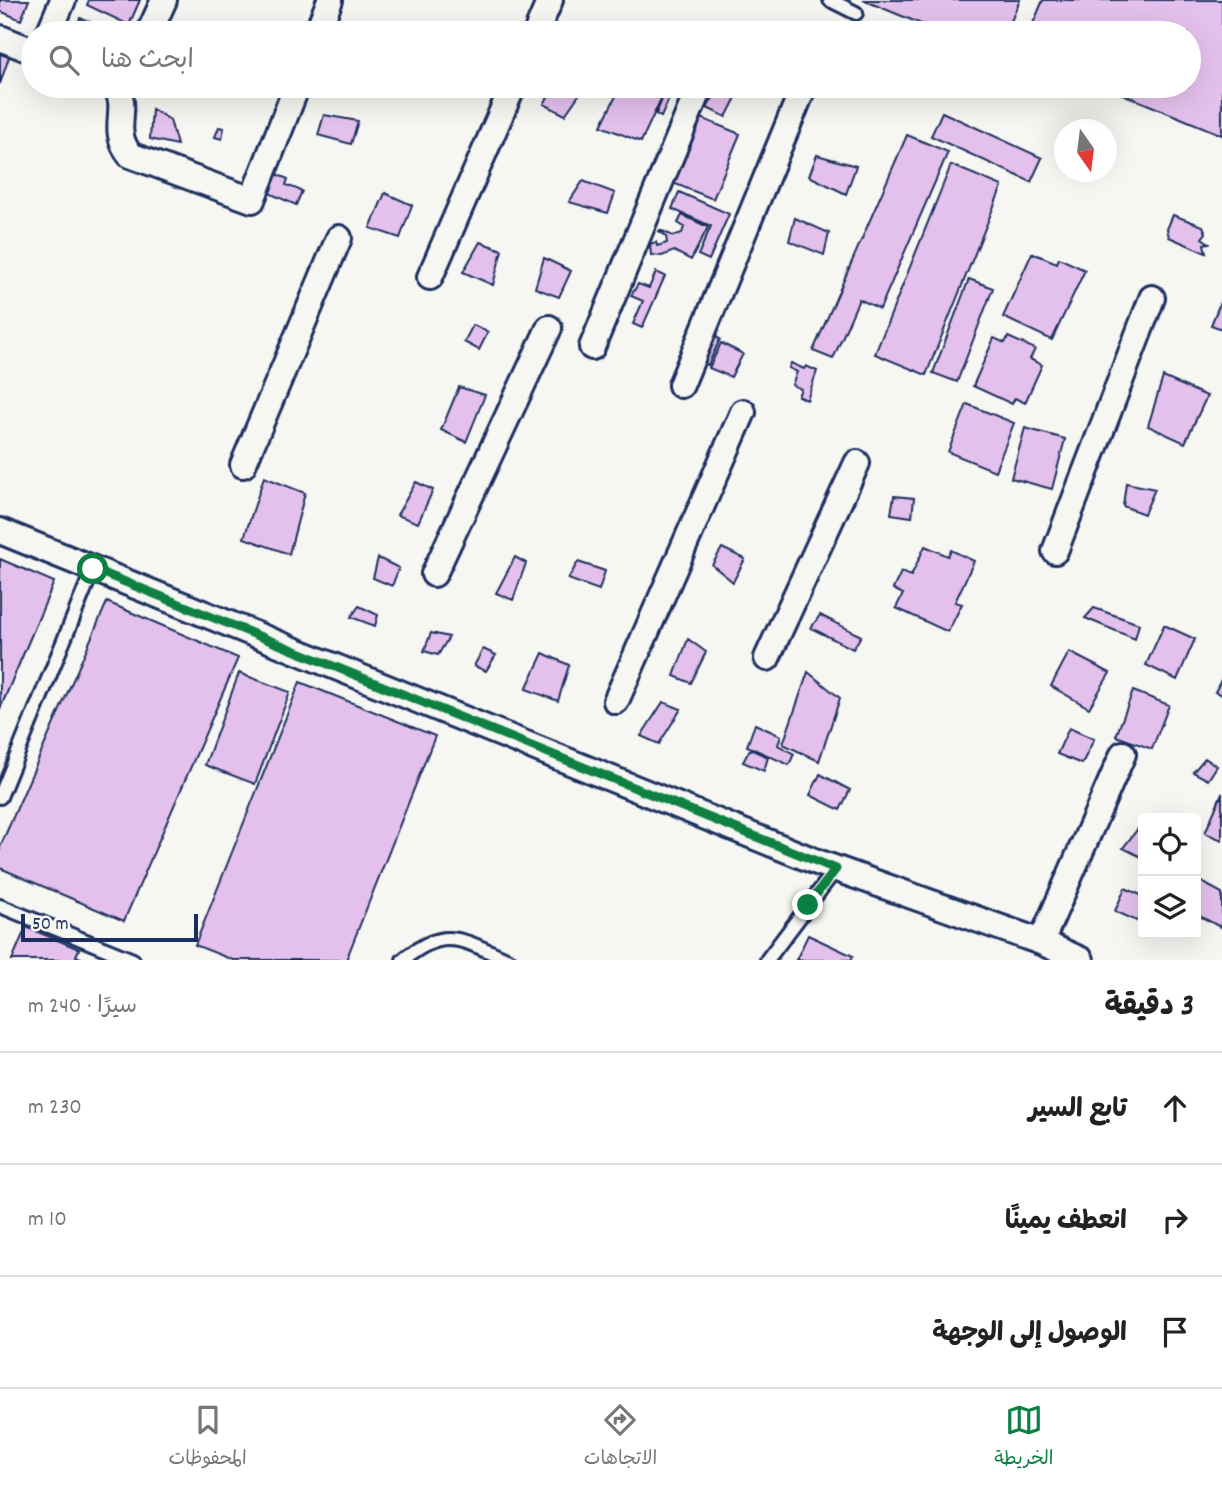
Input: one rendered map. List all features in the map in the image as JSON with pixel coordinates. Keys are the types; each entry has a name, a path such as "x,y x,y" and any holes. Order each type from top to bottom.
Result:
{"street":[{"path":"54,21 63,0"},
{"path":"154,21 164,0"},
{"path":"322,21 330,0"},
{"path":"541,21 550,0"},
{"path":"0,38 21,46"},
{"path":"120,98 119,134 123,147 130,155 252,200 292,98"},
{"path":"430,277 508,98"},
{"path":"592,347 695,98"},
{"path":"681,386 799,98"},
{"path":"243,465 339,238"},
{"path":"1055,551 1152,298"},
{"path":"434,574 549,328"},
{"path":"616,701 743,412"},
{"path":"767,658 857,463"},
{"path":"0,531 836,869 1041,942 1081,960"},
{"path":"1041,942 1123,754"}],"lane":[{"path":"830,0 856,13"},
{"path":"0,797 93,569"},
{"path":"766,960 836,869"},
{"path":"0,906 133,960"},
{"path":"403,960 420,946 441,938 454,938 509,960"}],"building":[{"path":"0,0 29,0 21,20 0,11"},
{"path":"89,0 140,0 131,21 121,21 87,5"},
{"path":"863,0 1020,0 1011,21 914,21"},
{"path":"1043,0 1222,0 1222,135 1132,98 1201,98 1201,21 1034,21"},
{"path":"0,54 9,57 0,84"},
{"path":"547,98 577,98 565,115 544,104"},
{"path":"615,98 661,98 641,142 601,126"},
{"path":"663,98 669,98 661,117 656,114"},
{"path":"713,98 736,98 726,117 707,108"},
{"path":"152,109 170,120 177,145 150,139"},
{"path":"942,112 1042,158 1031,182 931,136"},
{"path":"324,115 358,121 351,144 318,135"},
{"path":"701,118 740,134 713,199 673,183"},
{"path":"219,127 224,128 222,139 215,137"},
{"path":"907,135 948,152 880,309 859,299 833,359 813,351"},
{"path":"817,155 856,166 846,194 809,176"},
{"path":"951,165 1002,186 926,375 875,354"},
{"path":"276,174 288,179 286,185 302,191 296,205 269,193"},
{"path":"583,181 615,193 608,213 569,202"},
{"path":"679,192 729,214 709,260 698,255 711,226 672,209"},
{"path":"385,193 412,205 400,238 370,228"},
{"path":"682,215 708,227 691,260 674,251 662,256 651,255 650,244 656,242 657,246 667,243 666,236 660,230 673,236 682,233 684,227 678,223"},
{"path":"1173,215 1203,226 1206,233 1202,238 1209,243 1204,244 1206,253 1169,237 1167,229"},
{"path":"795,218 829,233 824,255 789,241"},
{"path":"480,242 502,250 493,285 463,272"},
{"path":"1032,253 1057,263 1059,258 1085,270 1052,340 1003,317"},
{"path":"544,258 571,271 559,297 535,288"},
{"path":"656,272 665,276 642,328 633,324 643,301 631,296 638,284 649,288"},
{"path":"969,279 993,288 957,382 933,373"},
{"path":"1222,298 1222,329 1211,325"},
{"path":"473,325 488,332 479,350 464,342"},
{"path":"715,337 720,339 708,365 703,362"},
{"path":"1008,337 1035,349 1030,359 1042,365 1025,403 1015,398 1012,404 973,386 994,338 1005,343"},
{"path":"721,343 743,354 731,377 709,368"},
{"path":"791,363 817,371 807,400 798,396 801,389 792,385 797,372 789,368"},
{"path":"1163,377 1207,396 1185,443 1148,426"},
{"path":"459,387 485,395 466,442 441,430"},
{"path":"967,404 1014,423 995,471 948,452"},
{"path":"1025,428 1065,439 1052,489 1011,478"},
{"path":"264,477 305,493 289,554 244,538"},
{"path":"416,482 433,490 418,523 397,515"},
{"path":"1126,483 1155,489 1144,514 1123,506"},
{"path":"894,496 914,498 912,517 891,514"},
{"path":"925,546 948,556 951,550 974,561 955,602 962,604 948,632 896,608 903,594 893,589 901,572 911,576"},
{"path":"722,548 745,559 733,582 712,565"},
{"path":"515,557 526,563 513,600 496,593"},
{"path":"378,558 399,568 392,586 373,578"},
{"path":"0,559 54,582 0,709"},
{"path":"578,562 605,571 599,590 568,579"},
{"path":"107,602 238,658 124,921 0,868 0,847"},
{"path":"359,606 378,615 375,626 351,617"},
{"path":"1094,608 1139,624 1135,639 1085,618"},
{"path":"820,615 861,636 853,649 811,628"},
{"path":"1164,625 1195,639 1177,680 1146,665"},
{"path":"431,633 449,637 438,655 424,651"},
{"path":"688,639 706,652 691,683 674,676"},
{"path":"483,649 496,655 486,671 474,666"},
{"path":"1069,652 1110,673 1089,708 1051,686"},
{"path":"543,653 569,665 558,701 526,689"},
{"path":"808,672 840,698 819,761 783,744"},
{"path":"239,673 290,692 255,784 205,765"},
{"path":"1222,678 1222,695 1215,692"},
{"path":"300,682 435,736 346,960 233,960 195,945"},
{"path":"1133,691 1169,705 1152,749 1116,736"},
{"path":"663,702 681,709 659,744 641,736"},
{"path":"755,724 781,736 778,745 794,754 789,765 747,746"},
{"path":"1069,728 1094,739 1082,764 1057,754"},
{"path":"750,749 768,757 764,771 743,762"},
{"path":"1205,758 1217,766 1208,780 1193,772"},
{"path":"820,774 850,790 840,810 810,795"},
{"path":"1222,793 1222,840 1205,833"},
{"path":"1138,829 1138,856 1123,848"},
{"path":"1201,882 1222,893 1220,927 1201,917"},
{"path":"1125,888 1138,894 1138,922 1115,911"},
{"path":"26,927 79,949 76,956 85,960 12,960"},
{"path":"808,935 853,956 851,960 796,960"}],"route":[{"path":"93,569 836,869 808,905"}]}
